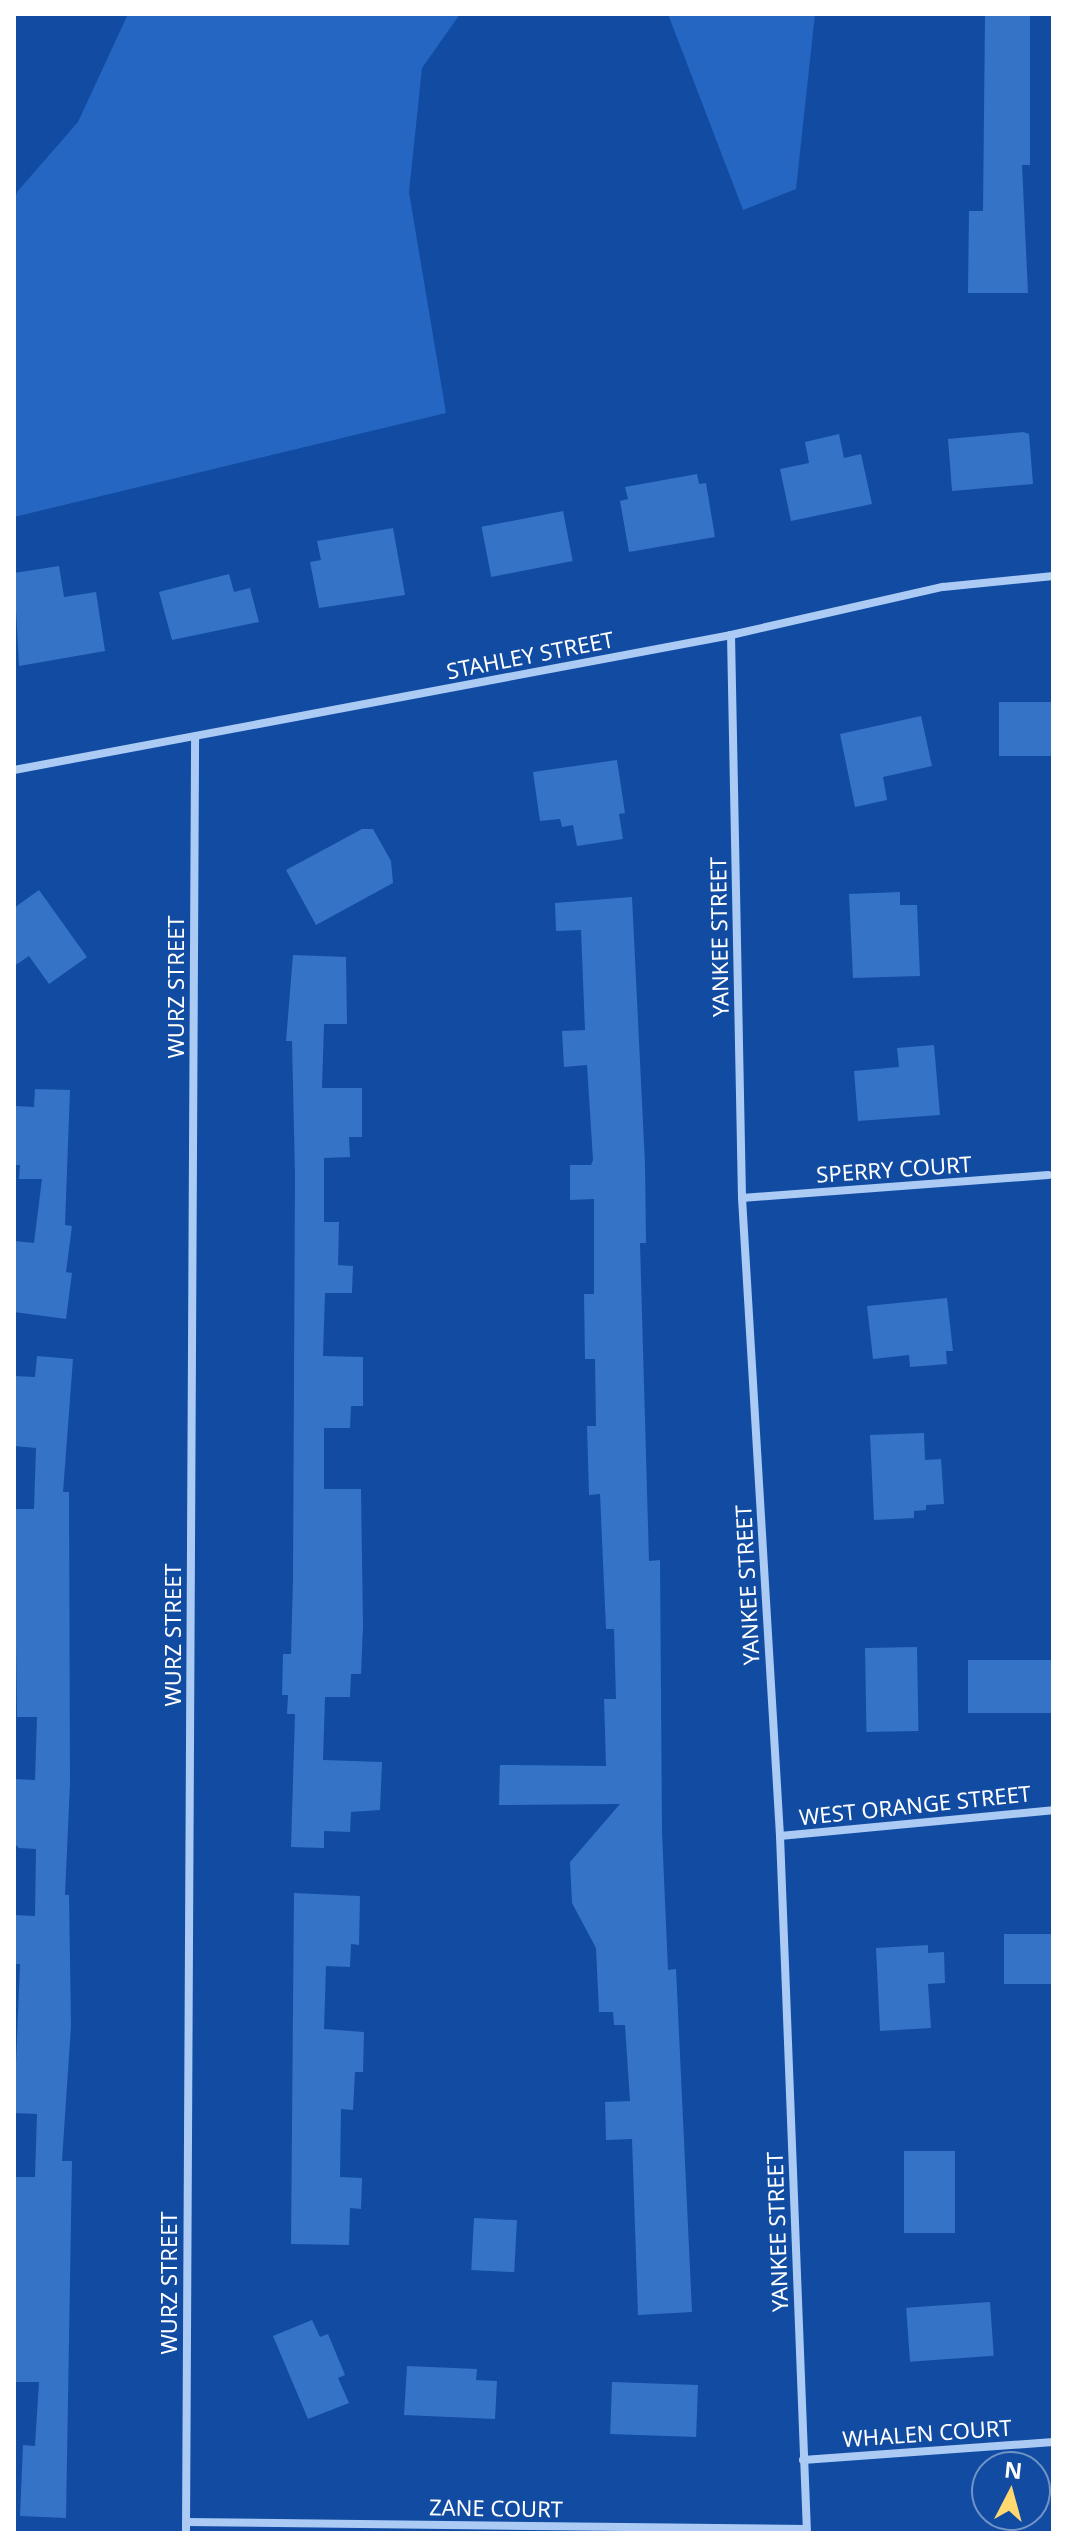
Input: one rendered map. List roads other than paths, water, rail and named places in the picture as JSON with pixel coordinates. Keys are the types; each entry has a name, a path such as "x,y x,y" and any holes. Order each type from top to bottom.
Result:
{"street":[{"name":"STAHLEY STREET","path":"14,770 731,635 943,587 1053,576"},
{"name":"YANKEE STREET","path":"731,635 742,1198 780,1836 806,2531"},
{"name":"WURZ STREET","path":"186,2533 195,737"},
{"name":"SPERRY COURT","path":"742,1198 1048,1175"},
{"name":"WEST ORANGE STREET","path":"780,1836 1053,1810"},
{"name":"WHALEN COURT","path":"803,2460 1053,2442"},
{"name":"ZANE COURT","path":"186,2522 806,2531"}]}
